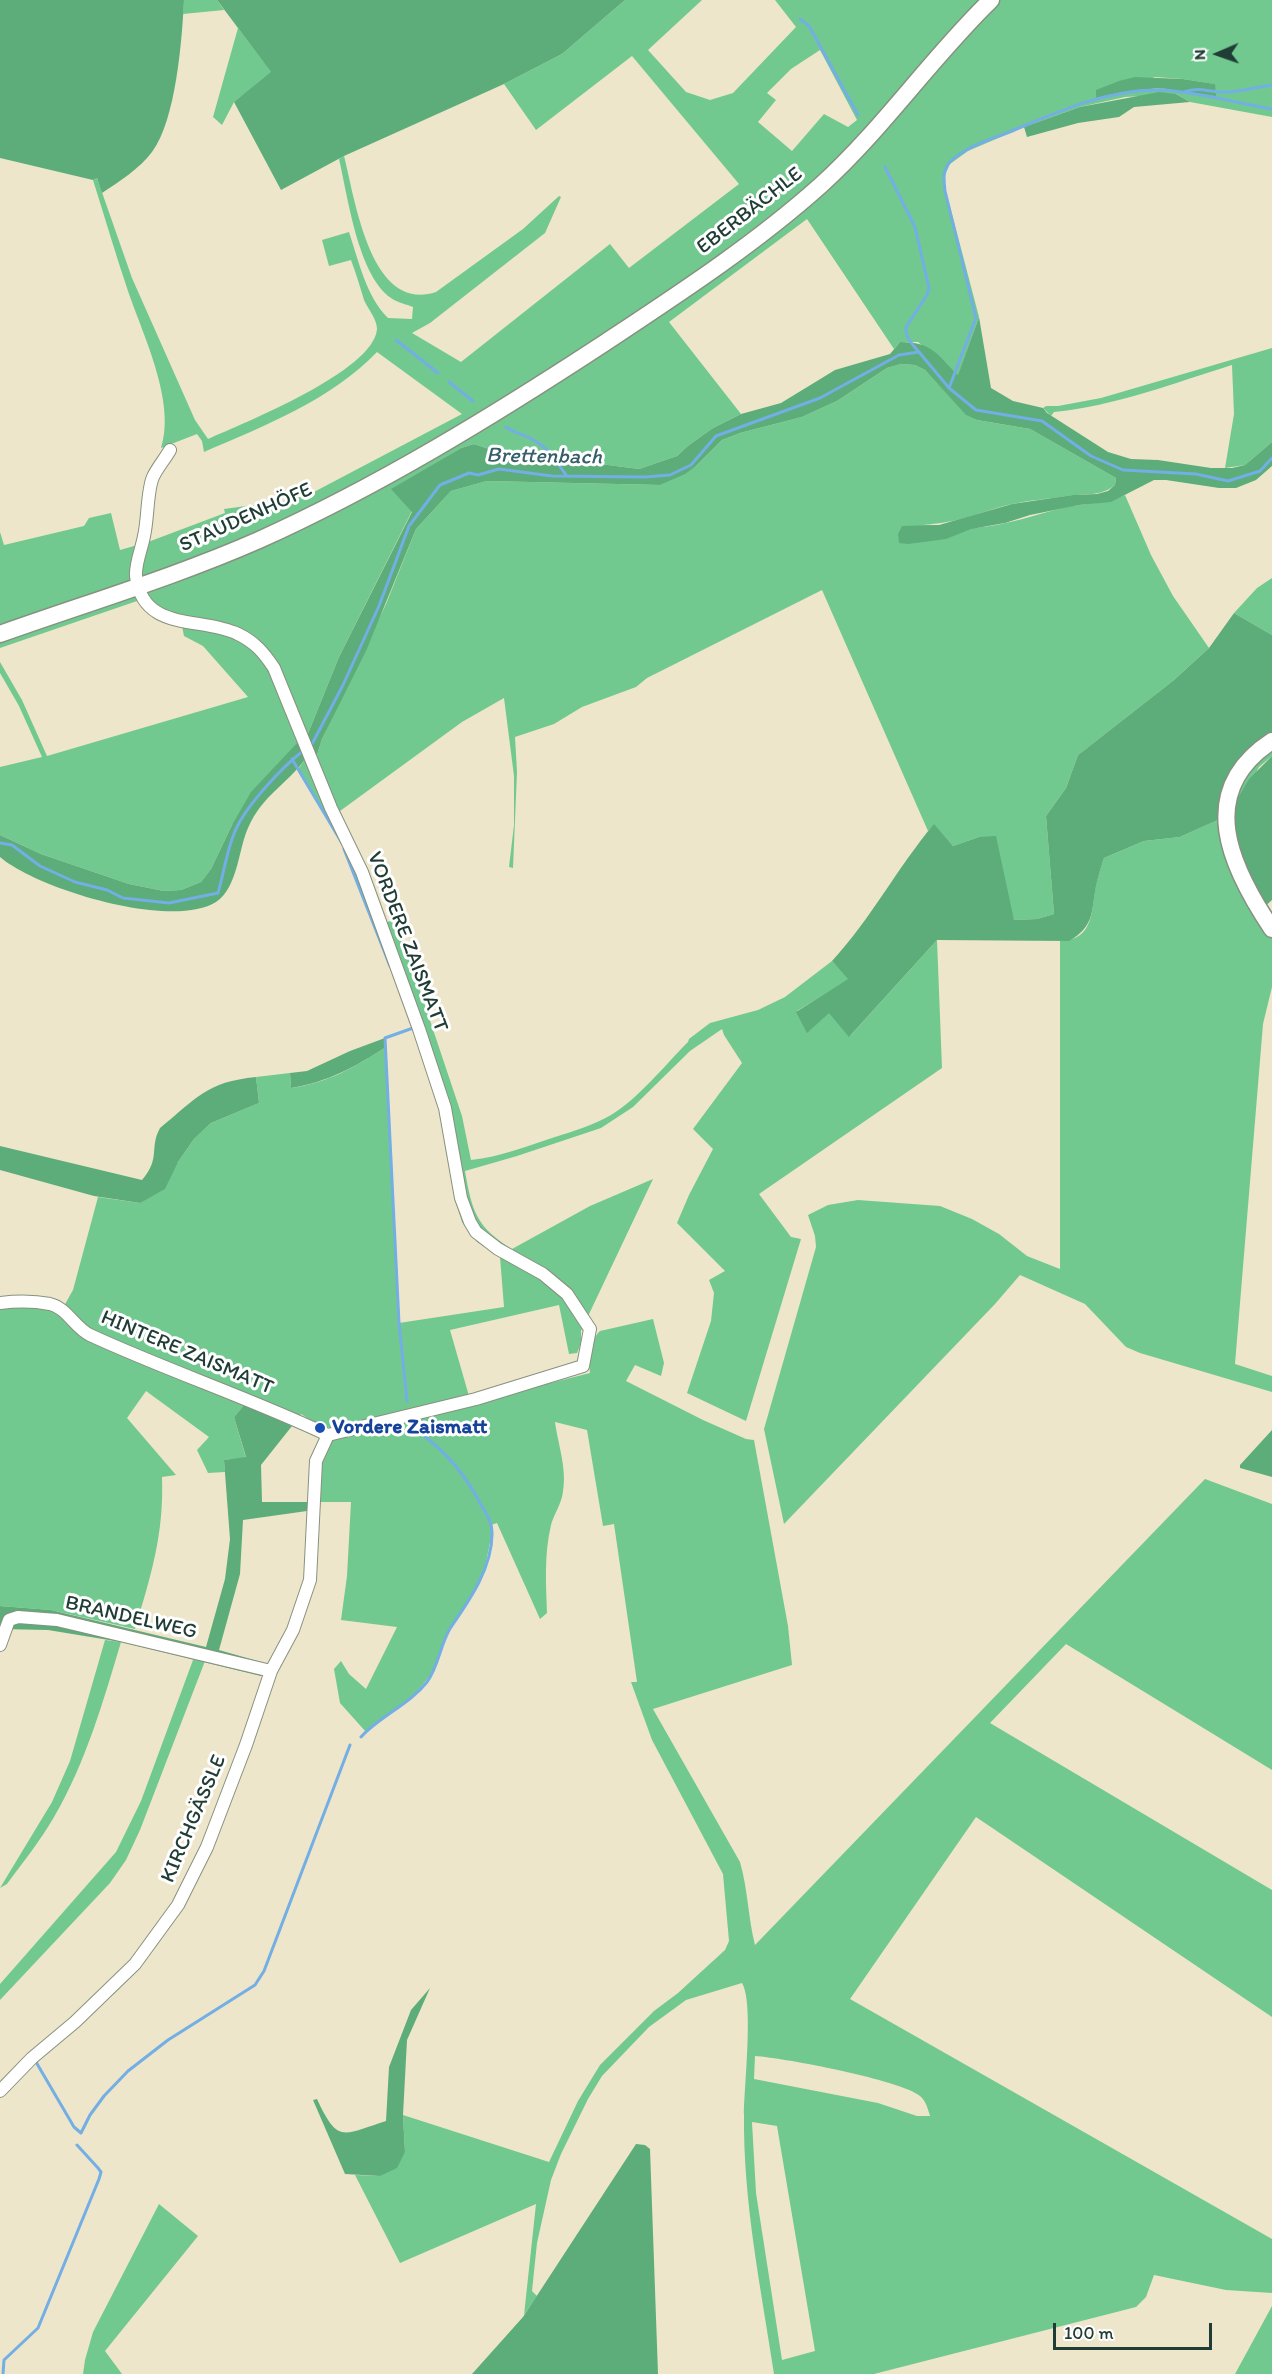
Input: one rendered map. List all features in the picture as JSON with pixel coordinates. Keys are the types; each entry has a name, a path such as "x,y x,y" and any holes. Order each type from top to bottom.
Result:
{"main road":[{"name":"EBERBÄCHLE","path":"496,411 641,319 726,260 794,208 854,153 958,33 991,0"},
{"name":"STAUDENHÖFE","path":"0,634 140,587 233,550 314,514 496,411"},
{"path":"1272,741 1243,765 1235,778 1227,802 1226,817 1231,854 1243,880 1272,929"}],"street":[{"path":"140,587 136,575 148,519 152,478 170,450"},
{"name":"VORDERE ZAISMATT","path":"140,587 146,603 159,615 236,633 252,642 263,652 274,668 331,808 362,872 419,1029 445,1108 461,1198 470,1222 476,1232 491,1244 543,1274 567,1294 590,1329 583,1366 476,1399 328,1435"},
{"name":"HINTERE ZAISMATT","path":"0,1303 20,1301 53,1305 68,1315 87,1334 232,1392 328,1435"},
{"path":"271,1671 293,1630 310,1580 316,1461 328,1435"},
{"name":"BRANDELWEG","path":"0,1645 9,1620 18,1617 57,1620 271,1671"},
{"name":"KIRCHGÄSSLE","path":"0,2091 32,2058 75,2022 135,1964 178,1905 207,1847 271,1671"}],"green space":[{"path":"0,0 184,0 176,79 167,120 160,138 152,152 141,164 102,193 97,178 93,180 0,158"},
{"path":"184,0 217,0 224,10 183,14"},
{"path":"217,0 625,0 562,54 504,84 344,156 281,190 234,102 271,72"},
{"path":"625,0 702,0 648,50 686,92 710,100 733,93 796,27 775,0 1272,0 1272,117 1190,102 1176,94 1125,97 1080,107 1024,127 968,151 950,164 944,177 946,191 979,317 958,376 918,342 900,342 894,349 807,219 669,322 741,414 713,428 677,456 639,469 492,450 474,444 461,448 392,489 412,511 339,657 307,736 232,825 211,869 201,882 181,890 164,891 129,884 41,854 0,835 0,767 42,757 19,706 0,673 0,662 22,700 47,756 248,697 203,646 184,636 182,626 147,611 137,601 0,648 0,532 4,545 84,526 89,518 111,513 120,550 225,513 224,509 283,501 312,493 462,414 377,352 359,369 318,398 250,432 204,452 202,441 197,434 161,448 165,430 164,411 156,370 124,280 93,180 97,178 132,278 195,420 208,439 305,394 354,362 370,345 377,325 364,300 351,260 329,266 322,240 349,232 364,278 380,309 388,318 412,319 413,307 394,300 380,287 362,254 339,159 344,156 369,248 381,270 395,286 414,294 436,292 523,229 559,196 561,197 545,233 430,323 412,333 461,362 610,244 629,268 739,184 632,56 536,130 504,84 562,54","holes":["820,50 857,120 848,127 824,114 792,151 758,122 776,100 767,93 791,69","1155,77 1214,84 1180,90 1160,88 1096,98"]},
{"path":"238,28 272,73 234,102 222,125 213,117"},
{"path":"1135,77 1183,79 1215,84 1216,96 1160,88 1096,98 1096,90"},
{"path":"1159,92 1176,94 1190,102 1134,107 1119,117 1078,123 1027,137 1024,127 1080,107"},
{"path":"979,317 991,388 1013,401 1043,408 1047,413 1108,452 1131,459 1158,460 1211,468 1232,468 1245,465 1272,442 1272,466 1256,480 1236,488 1154,480 1111,502 1079,505 1030,515 1005,523 971,529 946,539 899,543 898,534 902,526 939,525 1012,504 1073,495 1097,494 1108,491 1115,485 1116,478 1030,429 977,420 966,415 925,370 915,365 901,364 887,368 837,401 802,417 722,440 685,474 660,485 487,481 451,491 416,529 366,651 322,739 317,755 313,755 307,736 339,657 412,512 391,489 461,448 474,444 492,450 639,469 677,456 713,428 741,414 781,403 835,370 890,354 900,342 927,347 939,355 958,375"},
{"path":"1272,348 1272,442 1245,465 1225,468 1234,414 1232,365 1144,393 1099,405 1054,412 1051,416 1043,408 1101,398"},
{"path":"901,364 915,365 925,370 967,415 977,420 1030,429 1116,478 1115,485 1098,493 1019,503 957,520 923,524 961,528 985,527 1125,495 1151,555 1173,596 1209,648 1174,680 1078,755 1066,788 1046,816 1054,914 1037,919 1014,920 979,837 953,846 934,825 928,831 822,590 647,678 636,687 582,707 554,724 515,737 517,772 513,868 509,867 514,825 514,776 504,698 462,722 340,811 387,922 396,919 462,1116 471,1160 524,1147 584,1128 611,1115 642,1090 689,1039 710,1023 758,1010 785,997 832,961 849,979 797,1011 829,1012 850,1036 937,940 942,1068 759,1194 791,1237 801,1239 746,1421 687,1393 711,1321 714,1293 709,1280 725,1271 677,1223 713,1149 693,1129 742,1063 722,1029 690,1051 633,1107 601,1128 465,1171 470,1197 478,1217 490,1233 512,1249 590,1206 653,1179 581,1331 581,1343 577,1353 569,1354 559,1305 450,1330 471,1403 590,1373 592,1345 600,1331 653,1319 664,1363 661,1376 635,1365 626,1381 703,1420 746,1439 754,1440 788,1626 792,1665 653,1709 740,1862 755,1945 1205,1479 1272,1504 1272,1770 1066,1644 990,1723 1272,1890 1272,2017 976,1817 850,1999 1272,2239 1272,2293 1226,2290 1154,2275 1146,2297 1136,2307 874,2374 774,2374 746,2180 744,2115 748,2026 746,1993 742,1983 686,2000 649,2027 602,2076 561,2154 551,2180 537,2243 532,2291 537,2296 524,2315 536,2204 400,2263 355,2175 380,2176 405,2152 403,2115 549,2162 578,2101 600,2065 654,2011 678,1993 725,1950 729,1941 723,1874 652,1740 631,1682 637,1682 614,1524 603,1526 587,1430 555,1422 564,1483 547,1547 547,1613 540,1619 497,1523 491,1525 492,1533 485,1567 468,1603 446,1635 433,1672 415,1694 366,1732 340,1703 334,1669 341,1661 349,1674 366,1689 397,1627 341,1620 347,1576 351,1502 319,1502 321,1462 331,1428 315,1423 301,1414 292,1426 245,1404 234,1417 246,1458 224,1460 225,1472 208,1473 197,1450 209,1437 146,1391 127,1418 176,1475 162,1477 159,1536 135,1629 51,1610 0,1606 0,1299 64,1306 73,1290 98,1197 140,1203 178,1162 194,1139 211,1123 259,1103 256,1077 290,1073 291,1088 304,1086 341,1073 386,1047 399,1323 504,1307 500,1257 477,1242 462,1222 456,1203 446,1123 416,1033 343,847 298,769 306,758 317,755 322,739 386,604 416,529 451,491 487,481 660,485 696,466 722,440 802,417 837,401 887,368","holes":["755,2056 815,2065 890,2083 920,2096 930,2116 917,2116 878,2103 754,2079","752,2122 777,2126 815,2351 782,2360 756,2193"]},
{"path":"1272,578 1272,635 1234,613 1257,588"},
{"path":"1234,613 1272,635 1272,732 1248,751 1234,769 1226,790 1220,819 1180,837 1144,841 1104,858 1088,924 1069,941 937,940 849,1037 829,1013 807,1033 796,1012 848,979 832,961 859,928 934,824 953,846 979,837 996,836 1014,920 1037,919 1054,914 1046,816 1066,788 1078,755 1174,680 1209,648"},
{"path":"1272,732 1272,756 1259,767 1234,814 1272,923 1272,987 1263,1024 1235,1364 1272,1376 1272,1392 1126,1347 1085,1304 1020,1275 995,1304 784,1524 764,1429 816,1247 808,1215 828,1205 858,1200 940,1206 972,1219 999,1234 1027,1256 1060,1269 1060,941 1080,935 1089,922 1104,858 1144,841 1180,837 1220,819 1226,790 1234,769 1248,751"},
{"path":"298,742 306,758 254,816 248,828 233,878 229,887 216,902 196,909 169,911 138,909 73,893 18,869 0,857 0,835 41,854 129,884 164,891 181,890 201,882 211,869 251,792"},
{"path":"1272,756 1272,900 1262,909 1237,853 1234,814 1238,798 1249,779"},
{"path":"385,1038 386,1047 352,1067 329,1078 291,1088 290,1073 307,1071"},
{"path":"256,1077 259,1103 211,1123 194,1139 178,1162 165,1189 140,1203 94,1196 0,1170 0,1146 142,1180 151,1165 160,1128 193,1100 213,1087 239,1079"},
{"path":"245,1404 292,1426 261,1465 262,1502 309,1502 307,1511 243,1520 240,1574 219,1650 268,1664 261,1676 121,1642 48,1630 0,1629 0,1606 51,1610 206,1647 225,1579 230,1539 224,1460 246,1457 234,1417"},
{"path":"1272,1430 1272,1477 1240,1468 1240,1465"},
{"path":"105,1640 121,1642 93,1731 75,1775 43,1834 7,1884 0,1888 52,1802 70,1761"},
{"path":"193,1660 205,1661 140,1830 126,1860 110,1883 0,2000 0,1984 116,1852 141,1801"},
{"path":"430,1988 407,2040 403,2115 405,2152 397,2168 380,2176 345,2174 313,2100 317,2099 330,2123 343,2132 360,2130 386,2121 389,2067 411,2010"},
{"path":"636,2144 645,2145 650,2149 658,2374 472,2374 523,2317"},
{"path":"159,2204 198,2236 105,2351 122,2374 83,2374 93,2332"},
{"path":"1272,2306 1272,2374 1235,2374"}],"waterway":[{"path":"800,19 809,26 858,115"},
{"path":"1184,92 1198,90 1233,92 1272,85"},
{"path":"949,388 976,318 945,191 944,176 950,162 977,144 1062,111 1121,93 1141,90 1173,91 1272,109"},
{"path":"885,167 915,227 929,288 927,295 906,327 908,338 919,352"},
{"path":"396,340 438,373"},
{"name":"Brettenbach","path":"308,747 312,744 343,685 379,606 409,526 440,485 469,473 478,475 499,469 552,476 670,475 691,465 716,436 820,398 899,355 919,352 949,388 976,410 1042,421 1091,456 1123,470 1196,474 1228,481 1260,471 1272,458"},
{"path":"449,382 473,401"},
{"path":"506,427 542,445 566,475"},
{"name":"Brettenbach","path":"0,843 12,845 40,866 75,882 107,890 123,898 169,903 218,893 230,844 241,819 266,787 303,751"},
{"path":"292,759 342,843"},
{"path":"344,849 390,966"},
{"path":"407,1401 399,1323 385,1038 413,1028"},
{"path":"361,1737 412,1697 427,1682 447,1634 479,1583 489,1558 491,1545 490,1520 465,1478 440,1449 408,1422"},
{"path":"36,2062 74,2127 81,2133 90,2115 104,2096 128,2071 168,2040 255,1985 264,1971 350,1745"},
{"path":"3,2374 4,2360 38,2328 99,2179 101,2172 77,2145"}],"place":[{"name":"Vordere Zaismatt","path":"320,1428"}]}
